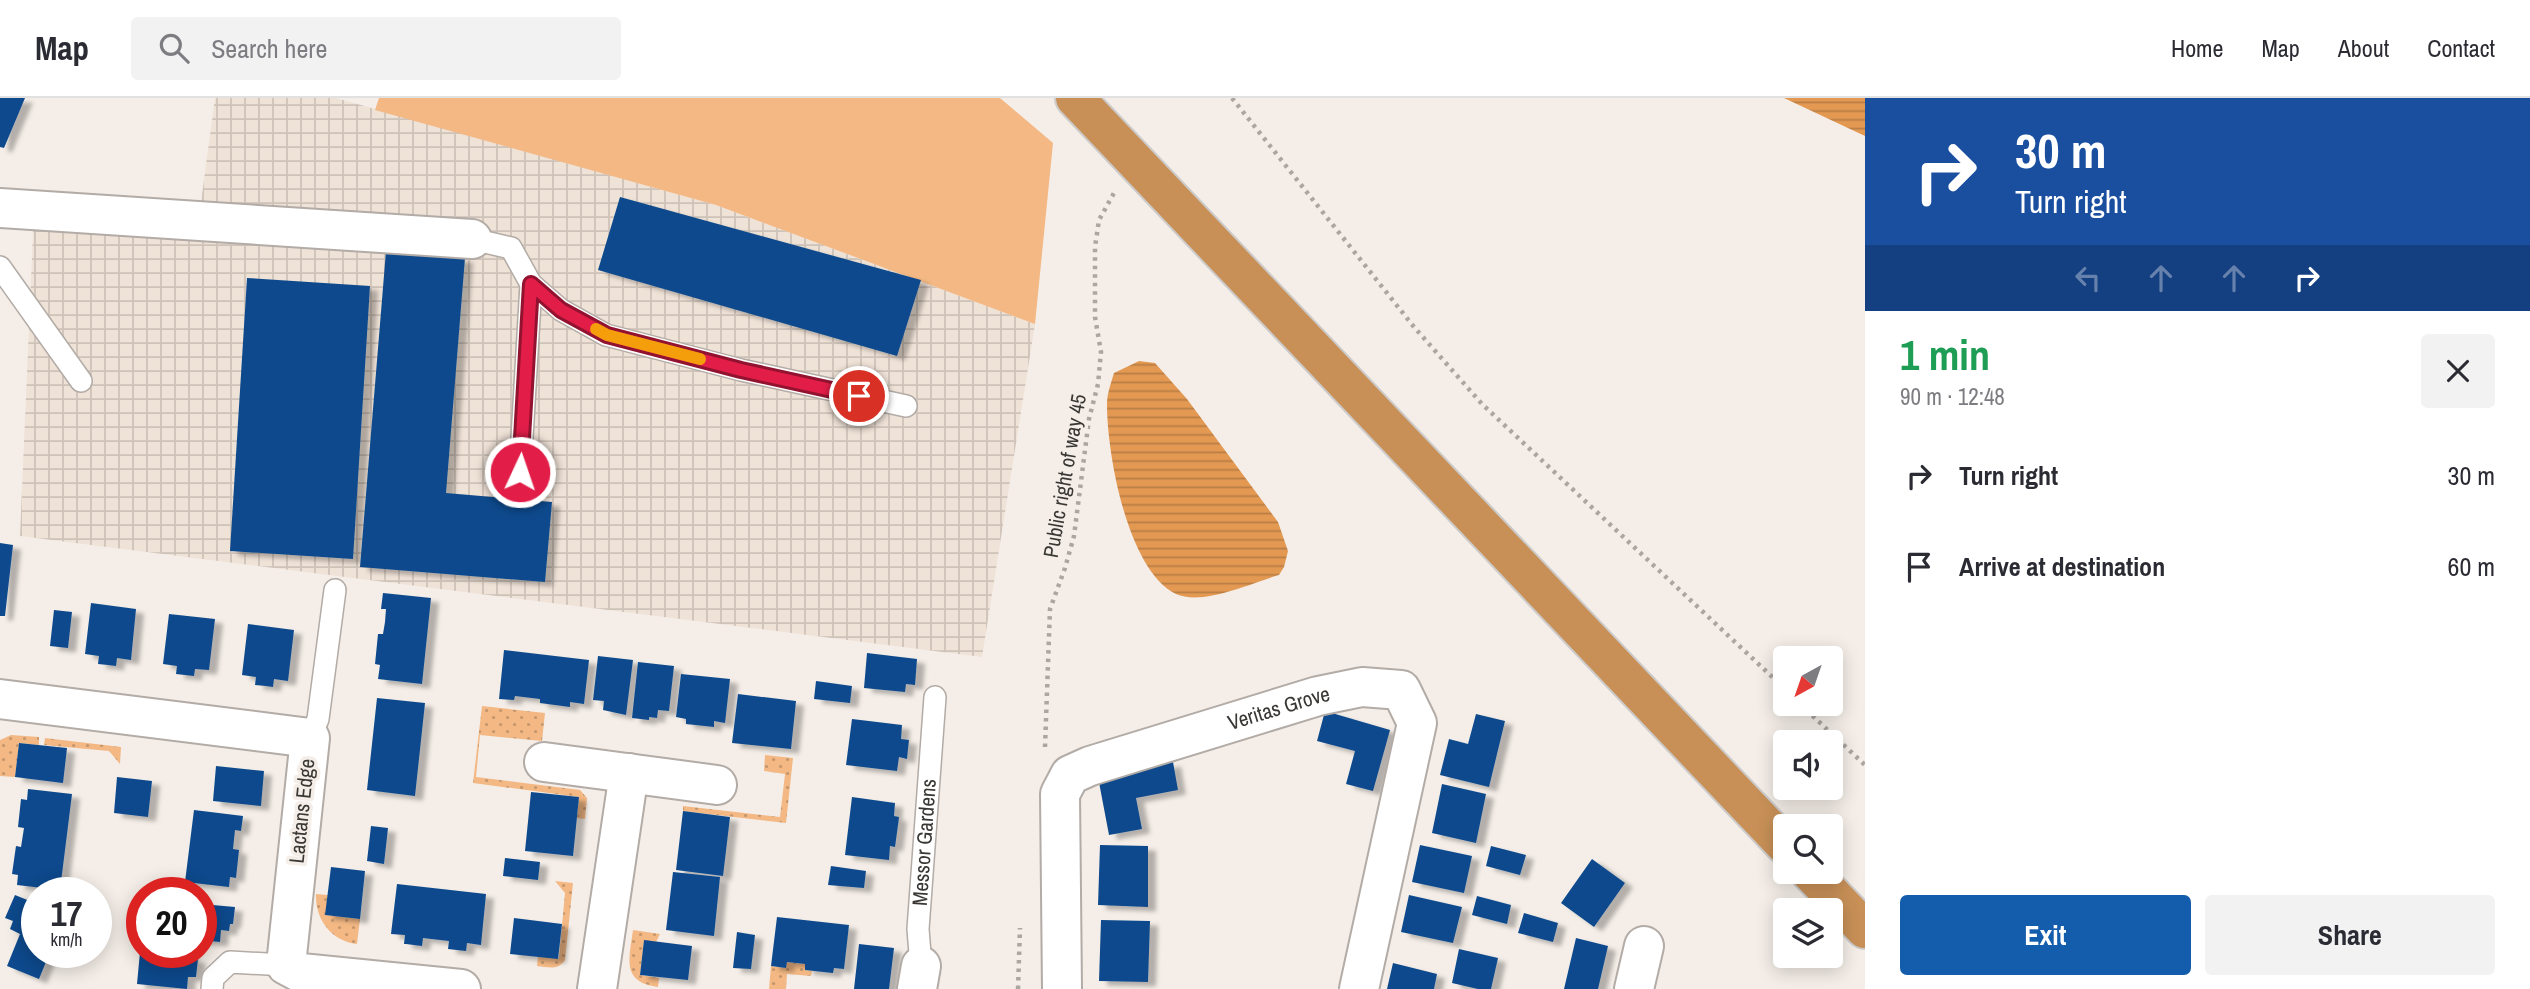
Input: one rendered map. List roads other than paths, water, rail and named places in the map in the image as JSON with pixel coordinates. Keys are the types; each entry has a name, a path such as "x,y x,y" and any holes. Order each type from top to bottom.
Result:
{"highway":[{"path":"1075,98 1773,832"},
{"path":"1822,884 1865,929"}],"street":[{"path":"0,208 472,239"},
{"name":"Veritas Grove","path":"1062,989 1060,794 1070,775 1090,766 1292,704 1362,687 1401,690 1418,723 1359,989"},
{"name":"Lactans Edge","path":"0,699 310,738 286,965"},
{"path":"544,762 717,785"},
{"path":"597,989 629,773"},
{"path":"1634,989 1644,946"},
{"path":"286,965 301,973 439,988"}],"lane":[{"path":"472,239 511,248 531,284 561,310 607,335 741,370 906,406"},
{"path":"0,267 80,381"},
{"path":"520,472 531,284"},
{"path":"310,738 318,719 335,590"},
{"name":"Messor Gardens","path":"919,978 918,929 935,697"},
{"path":"212,989 213,978 230,962 286,965"}]}
